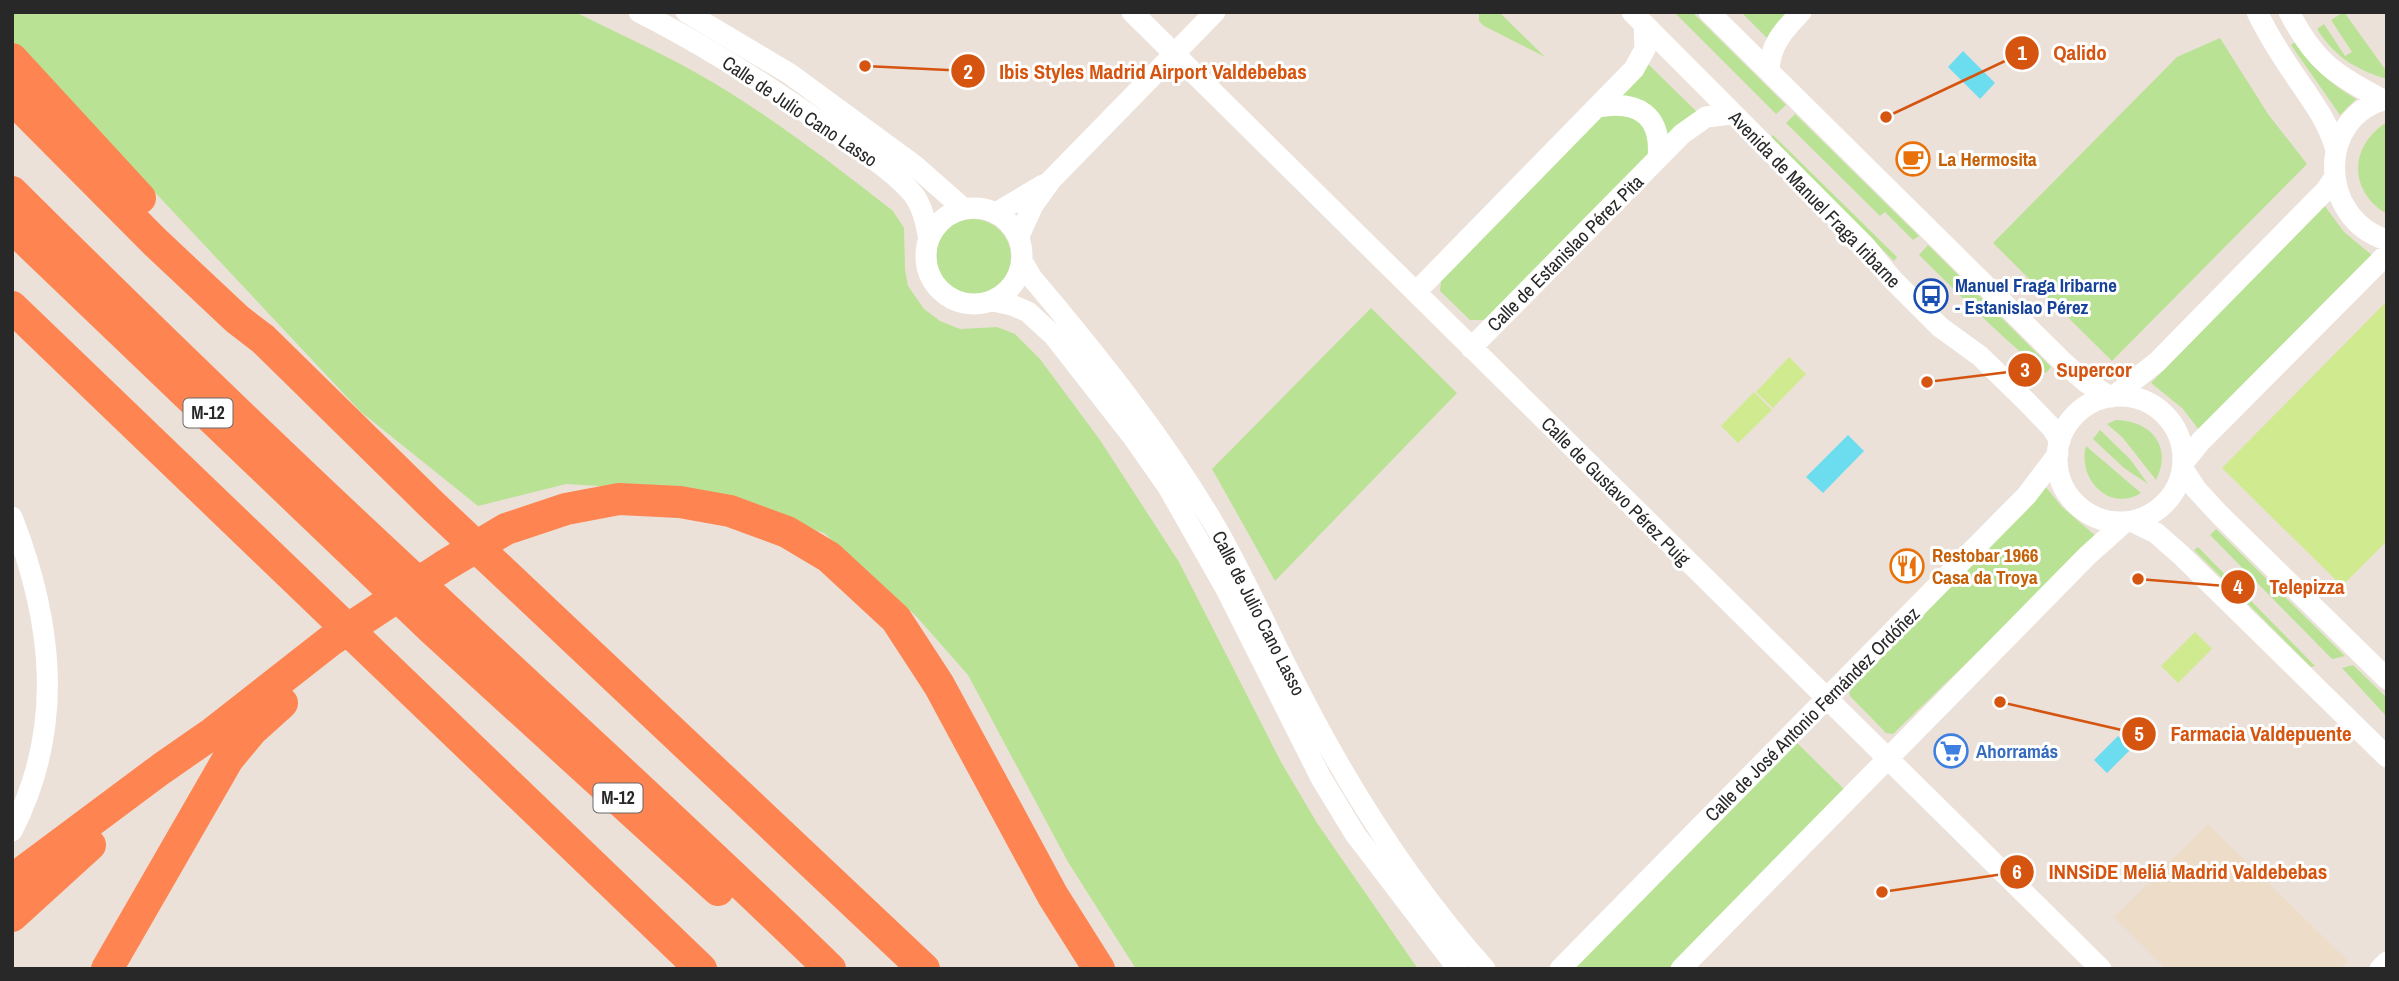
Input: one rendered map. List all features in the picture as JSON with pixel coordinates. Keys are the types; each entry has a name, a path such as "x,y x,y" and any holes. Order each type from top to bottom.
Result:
{"highway":[{"path":"12,59 43,111 248,317 263,339 430,503 924,969"},
{"path":"12,98 43,111"},
{"path":"12,192 374,557"},
{"name":"M-12","path":"12,227 259,462 374,557 800,969"},
{"path":"12,307 701,969"},
{"path":"12,880 160,769 210,735 330,641 506,529 566,509 619,499 680,502 730,511 787,532 830,557 896,619 939,685 1053,897 1099,969"},
{"path":"107,969 228,759 252,730 340,652 376,612"},
{"path":"443,623 618,767 830,969"},
{"path":"12,916 210,735"}],"street":[{"name":"Calle de Julio Cano Lasso","path":"639,12 702,45 767,85 876,162 913,194 926,222 929,239"},
{"name":"Calle de Julio Cano Lasso","path":"686,12 790,74 914,165 964,209"},
{"name":"Calle de Gustavo Pérez Puig","path":"1132,12 2101,969"},
{"path":"1019,236 1033,205 1051,180 1214,12"},
{"path":"1709,12 2064,363 2087,383 2113,396 2149,403 2165,414 2180,440 2183,465 2196,489 2387,679"},
{"path":"1769,71 1769,58 1774,45 1780,34 1801,12"},
{"path":"2257,12 2330,129 2336,150 2334,178 2343,206 2365,230 2387,240"},
{"path":"2289,12 2323,64 2345,80 2385,100"},
{"path":"1416,292 1634,69 1642,58 1645,41 1638,18"},
{"name":"Avenida de Manuel Fraga Iribarne","path":"1638,18 1865,246 1892,279 1940,327 1980,356 2026,401 2059,447"},
{"path":"2336,150 2353,119 2369,107 2385,100"},
{"name":"Calle de Estanislao Pérez Pita","path":"1598,107 1619,104 1629,105 1640,111 1656,128 1660,142 1658,158"},
{"name":"Calle de Estanislao Pérez Pita","path":"1471,348 1695,123 1716,115 1732,114"},
{"path":"2334,178 2326,190 2157,362 2113,396 2082,409 2070,421 2059,447 2062,484 2074,503 2100,519 2128,522 2156,533 2387,757"},
{"path":"996,212 1051,180"},
{"path":"980,208 996,212 1010,222 1023,249 1023,263 1017,279 1007,293 993,301 977,305 961,303 941,291 928,271 926,255 929,239 937,226 949,215 964,209 980,208"},
{"path":"1681,969 2088,555 2128,522 2150,515 2166,502 2177,487 2183,465 2201,441 2387,254"},
{"name":"Calle de Julio Cano Lasso","path":"1023,263 1032,278 1112,374 1184,476 1244,579 1299,691 1373,822 1437,910 1485,969"},
{"name":"Calle de Julio Cano Lasso","path":"993,301 1012,304 1028,312 1054,336 1126,427 1168,487 1226,589 1321,778 1400,896 1458,969"},
{"name":"Calle de José Antonio Fernández Ordóñez","path":"1560,969 2027,495 2059,447"},
{"path":"12,831 26,805 39,763 48,675 46,636 38,596 15,524"},
{"path":"12,801 46,708"},
{"path":"2380,969 2387,962"}],"shaded area":[{"path":"2208,824 2348,961 2340,969 2166,969 2114,917"}],"green space":[{"path":"12,12 575,12 680,64 761,113 893,211 904,228 908,286 924,309 940,321 960,329 997,327 1015,334 1040,359 1100,440 1179,562 1281,762 1317,823 1418,969 1136,969 1068,862 968,675 916,616 824,533 709,493 566,484 478,506 361,412 12,40"},
{"path":"1479,12 1499,12 1545,57 1484,26 1479,21"},
{"path":"1674,12 1692,12 1786,105 1776,114"},
{"path":"1741,12 1793,12 1767,38"},
{"path":"2344,12 2387,72 2387,79 2347,61 2317,29 2324,24 2345,56 2352,52 2331,20"},
{"path":"2220,38 2268,114 2307,164 2112,361 1993,243 2177,57"},
{"path":"2295,42 2322,74 2356,99 2340,115 2291,45"},
{"path":"1648,64 1697,112 1493,320 1470,320 1440,291 1442,273"},
{"path":"1795,114 1919,236 1913,240 1885,212 1880,216 1786,123"},
{"path":"2387,122 2387,214 2365,193 2358,168 2365,143"},
{"path":"1773,135 1897,257 1894,261 1771,138"},
{"path":"2324,205 2344,232 2373,256 2200,431 2182,408 2151,383"},
{"path":"973,219 987,222 1000,230 1008,243 1011,257 1008,271 1000,284 987,292 973,295 959,292 946,284 938,271 935,257 938,243 946,230 959,222"},
{"path":"1928,245 2051,367 2046,373 1996,330 1919,255"},
{"path":"2387,301 2387,541 2342,586 2222,468"},
{"path":"1371,308 1457,393 1275,581 1212,469"},
{"path":"1789,357 1806,374 1773,408 1756,392"},
{"path":"1754,392 1772,410 1738,443 1721,426"},
{"path":"2116,420 2139,425 2149,430 2156,438 2162,456 2156,480 2123,438 2107,424"},
{"path":"2100,430 2130,459 2148,484 2124,468 2093,439"},
{"path":"2086,446 2141,493 2118,499 2098,489 2086,470"},
{"path":"2045,486 2062,507 2097,537 1893,734 1886,733 1850,696 1849,690"},
{"path":"2216,529 2345,656 2332,659 2210,535"},
{"path":"2198,547 2315,666 2311,667 2194,550"},
{"path":"2195,632 2212,649 2178,683 2161,666"},
{"path":"2353,665 2387,698 2387,717 2342,668"},
{"path":"1796,742 1845,790 1669,969 1571,969"}],"water":[{"path":"1963,51 1995,83 1980,99 1948,67"},
{"path":"1848,435 1864,451 1823,493 1806,477"},
{"path":"2118,736 2131,749 2107,773 2094,760"}],"place":[{"name":"Ibis Styles Madrid Airport Valdebebas","path":"865,66"},
{"name":"Qalido","path":"1886,117"},
{"name":"La Hermosita","path":"1913,159"},
{"name":"Manuel Fraga Iribarne - Estanislao Pérez","path":"1931,296"},
{"name":"Supercor","path":"1927,382"},
{"name":"Restobar 1966 Casa da Troya","path":"1907,566"},
{"name":"Telepizza","path":"2138,579"},
{"name":"Farmacia Valdepuente","path":"2000,702"},
{"name":"Ahorramás","path":"1951,751"},
{"name":"INNSiDE Meliá Madrid Valdebebas","path":"1882,892"}]}
